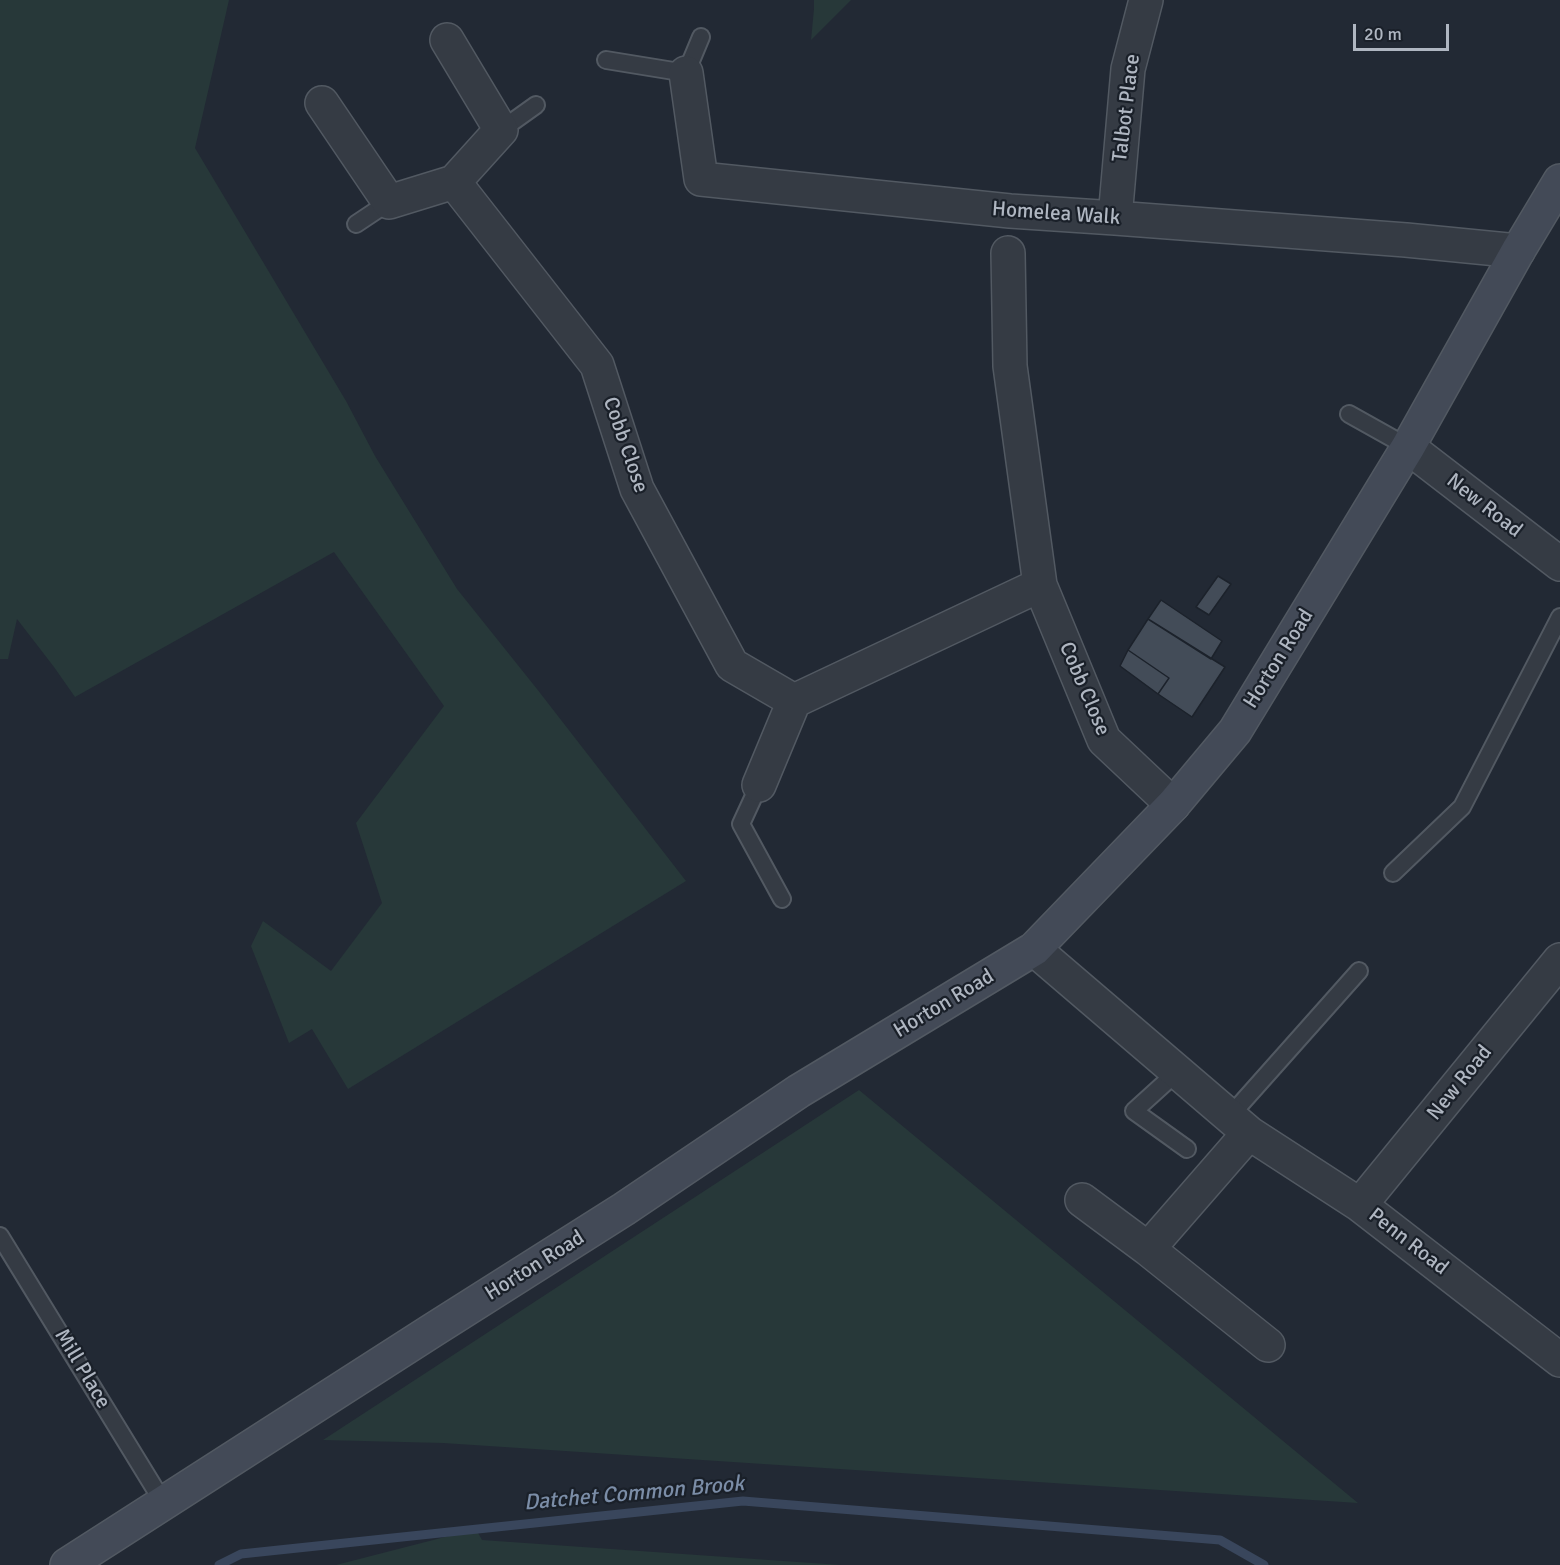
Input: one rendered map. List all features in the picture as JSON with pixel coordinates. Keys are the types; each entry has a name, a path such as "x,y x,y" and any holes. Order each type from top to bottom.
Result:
{"main road":[{"name":"Horton Road","path":"67,1565 624,1209 799,1091 1034,949 1173,806 1235,730 1408,447 1518,251 1559,183"}],"street":[{"name":"Talbot Place","path":"1115,218 1128,69 1146,0"},
{"path":"322,103 389,202 454,182 501,130 447,40"},
{"name":"Homelea Walk","path":"686,73 701,179 1010,212 1406,240 1518,251"},
{"name":"Cobb Close","path":"454,182 597,365 637,489 732,665 794,701"},
{"name":"Cobb Close","path":"1008,253 1010,366 1040,585 1104,740 1173,806"},
{"name":"New Road","path":"1408,447 1559,561"},
{"path":"759,785 794,701 1040,585"},
{"name":"Penn Road","path":"1034,949 1239,1125 1360,1205 1560,1360"},
{"name":"New Road","path":"1360,1205 1560,960"},
{"path":"1148,1249 1239,1125"},
{"path":"1083,1200 1268,1345"}],"lane":[{"path":"606,60 686,73 701,37"},
{"path":"501,130 536,105"},
{"path":"356,224 389,202"},
{"path":"1349,414 1408,447"},
{"path":"1393,873 1462,807 1560,617"},
{"path":"759,785 741,824 782,899"},
{"path":"1239,1125 1359,971"},
{"path":"1177,1072 1134,1111 1187,1149"},
{"name":"Mill Place","path":"0,1236 163,1502"}],"shaded area":[{"path":"0,0 229,0 195,148 346,401 375,456 457,589 686,881 348,1089 312,1029 289,1043 251,946 263,921 331,971 382,903 356,823 444,706 334,552 75,697 17,619 8,659 0,659"},
{"path":"814,0 851,0 811,40 814,9"},
{"path":"859,1090 1358,1503 443,1443 323,1440"},
{"path":"476,1529 482,1540 841,1565 336,1565"}],"building":[{"path":"1218,576 1231,584 1209,615 1196,607"},
{"path":"1161,600 1222,641 1211,659 1148,619"},
{"path":"1148,619 1225,667 1192,717 1158,694 1169,678 1128,650"},
{"path":"1128,650 1169,678 1158,694 1120,666"}],"waterway":[{"name":"Datchet Common Brook","path":"219,1565 241,1554 743,1501 1220,1540 1264,1565"}]}
